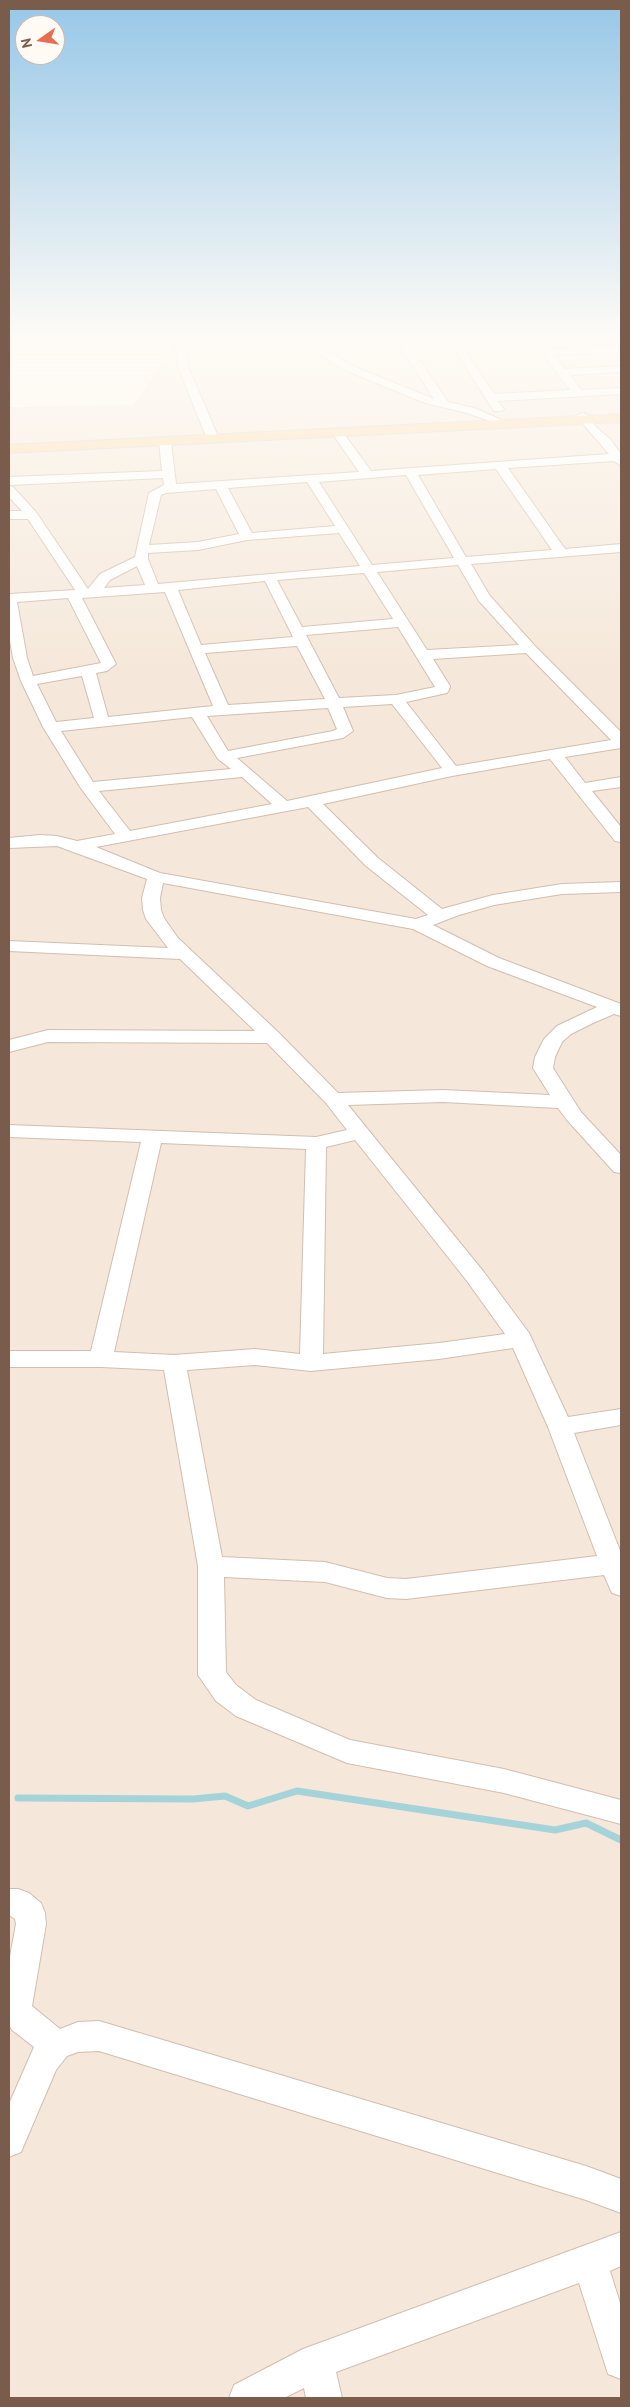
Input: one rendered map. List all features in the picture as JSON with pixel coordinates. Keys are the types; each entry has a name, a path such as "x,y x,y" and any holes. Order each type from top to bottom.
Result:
{"street":[{"path":"165,449 170,488"},
{"path":"350,449 368,475"},
{"path":"152,589 141,554 155,493 170,488 619,459"},
{"path":"500,466 562,554"},
{"path":"410,472 461,562 495,612 621,742"},
{"path":"9,482 167,474"},
{"path":"51,727 197,712 334,701 396,699 444,688 311,479"},
{"path":"221,486 247,536"},
{"path":"9,490 32,514 84,594 109,664 107,667 88,671 28,681"},
{"path":"9,515 32,514"},
{"path":"84,594 105,577 141,554 198,546 247,536 255,537 342,529"},
{"path":"125,836 88,787 51,727 28,681 20,658 9,598 170,588 269,577 621,548"},
{"path":"224,756 342,734 344,728 334,701 269,577"},
{"path":"170,588 222,710"},
{"path":"196,650 402,622"},
{"path":"422,655 530,649"},
{"path":"88,671 102,721"},
{"path":"396,699 452,770"},
{"path":"197,712 224,756 246,772 284,807"},
{"path":"78,846 284,807 452,770 621,742"},
{"path":"553,753 621,837"},
{"path":"88,787 246,772"},
{"path":"582,788 621,782"},
{"path":"311,801 372,862 440,916"},
{"path":"9,843 40,840 78,846 156,877 418,925 493,962 618,1009"},
{"path":"156,877 151,898 155,919 183,954 272,1037 333,1099 475,1276 521,1339 560,1428 617,1575 406,1589 387,1588 325,1572 211,1566"},
{"path":"418,925 492,900 536,892 621,886"},
{"path":"9,946 183,954"},
{"path":"618,1009 564,1030 554,1039 545,1057 543,1068 548,1080 585,1130 608,1151 621,1167"},
{"path":"9,1046 48,1036 272,1037"},
{"path":"333,1099 443,1096 566,1102"},
{"path":"9,1131 316,1143 360,1133"},
{"path":"101,1359 152,1138"},
{"path":"311,1363 316,1143"},
{"path":"9,1359 101,1359 174,1363 255,1357 311,1363 439,1351 521,1339"},
{"path":"174,1363 211,1566 212,1675 226,1693 246,1708 347,1751 504,1781 621,1812"},
{"path":"560,1428 621,1417"},
{"path":"9,1902 18,1902 30,1912 31,1924 16,2008 23,2020 56,2045"},
{"path":"9,2141 44,2060 56,2045 78,2037 99,2036 586,2183 621,2196"},
{"path":"247,2398 316,2362 621,2249"},
{"path":"590,2262 621,2361"},
{"path":"316,2362 324,2398"}],"shaded area":[{"path":"9,449 621,449 621,2398 9,2398"}],"waterway":[{"path":"18,1798 193,1799 225,1796 248,1806 297,1791 555,1830 586,1823 621,1840"}]}
